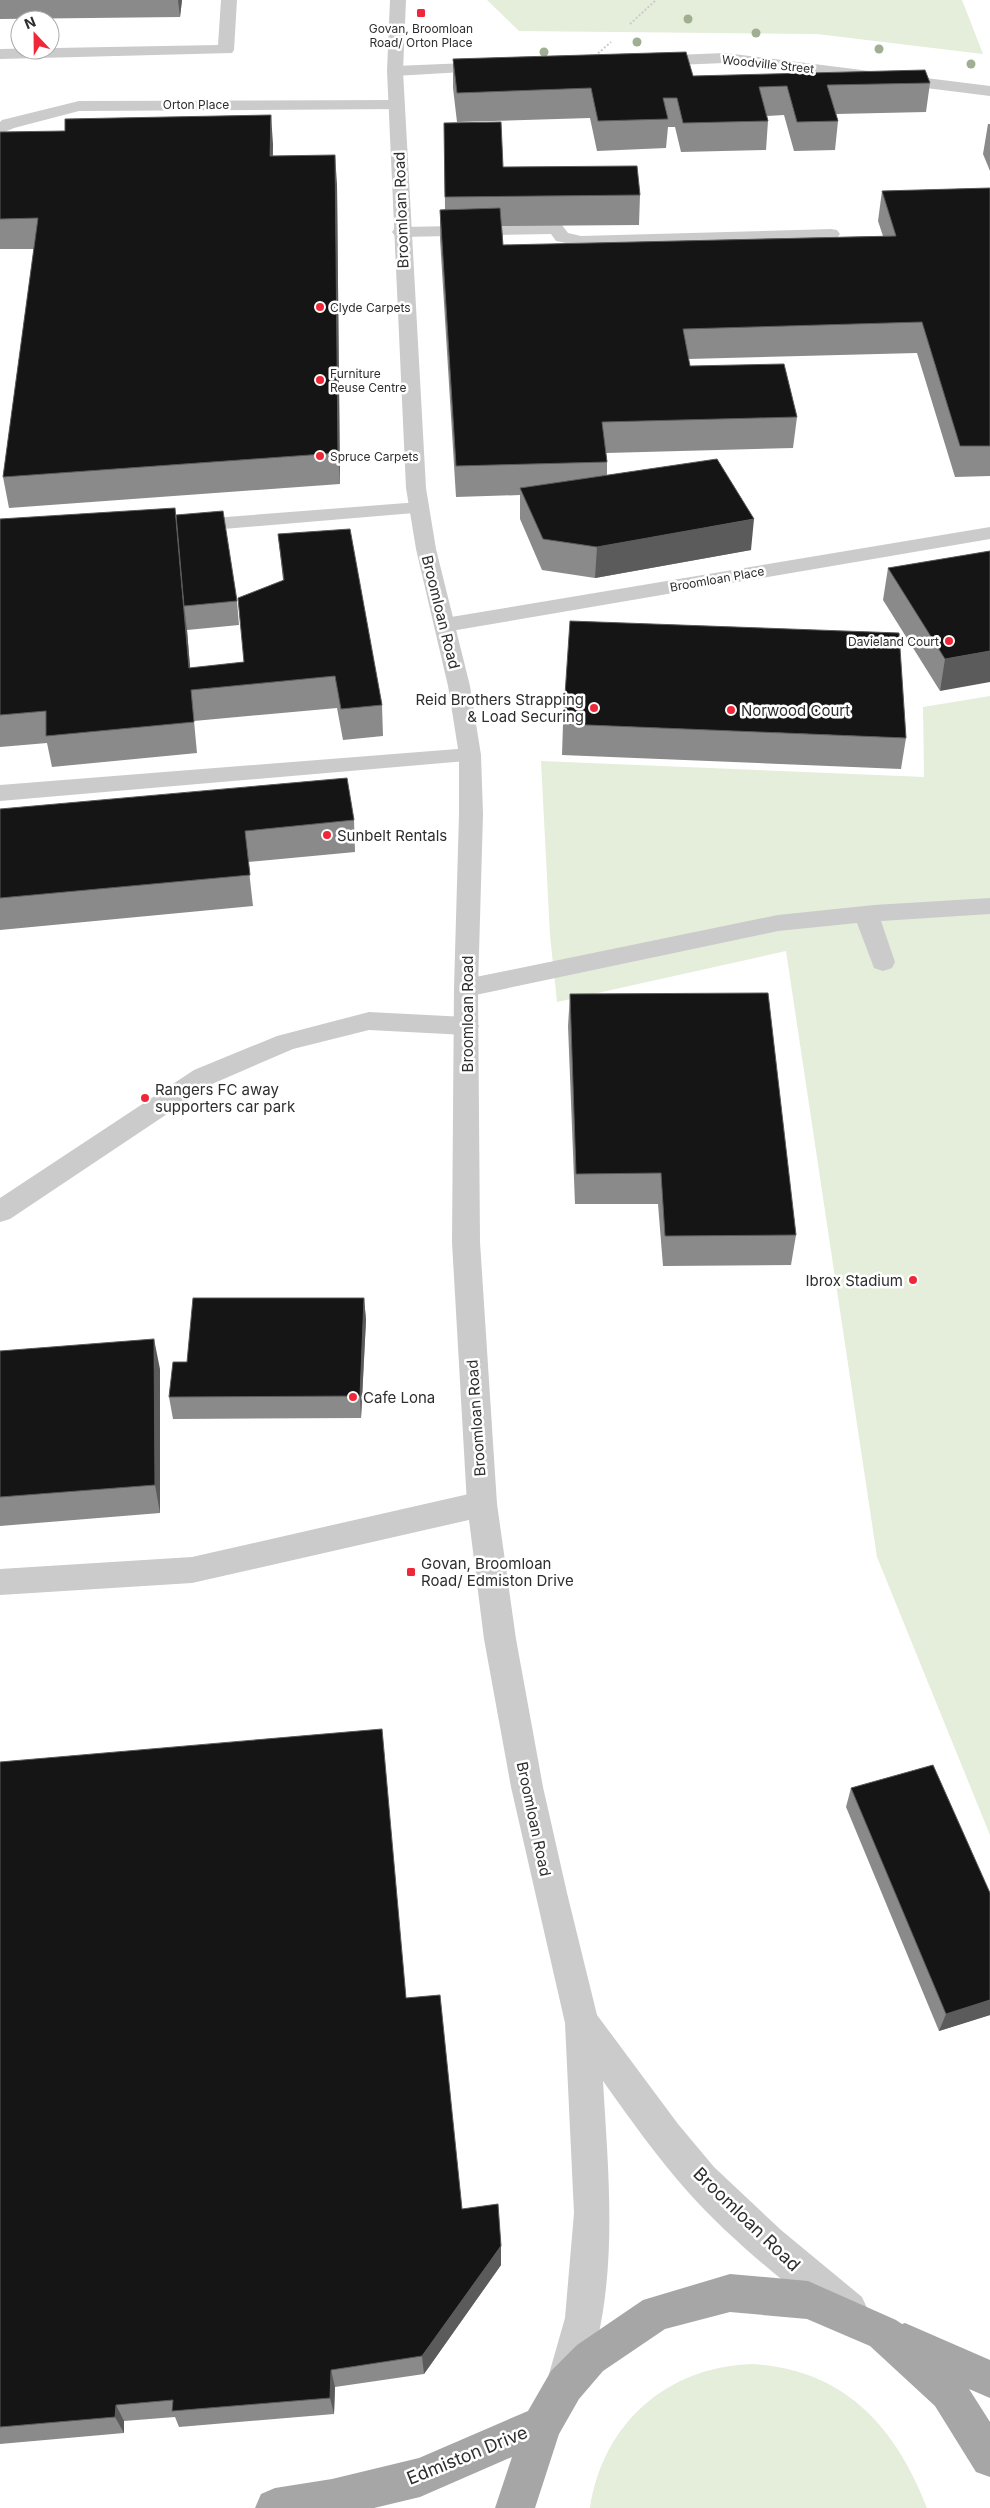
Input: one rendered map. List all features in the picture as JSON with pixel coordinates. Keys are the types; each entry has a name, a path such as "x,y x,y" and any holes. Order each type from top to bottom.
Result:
{"main road":[{"path":"515,2508 542,2425 565,2385 590,2358 656,2313 730,2293 808,2300 990,2379"},
{"path":"877,2330 949,2392 990,2458"},
{"name":"Edmiston Drive","path":"275,2508 332,2499 420,2476 542,2425"}],"street":[{"path":"0,54 226,50 229,0"},
{"name":"Broomloan Road","path":"398,0 395,71 410,399 419,508 426,549 459,686 470,755 471,814 466,988 466,1242 482,1504 500,1639 527,1787 550,1893 582,2023 592,2213 584,2318 565,2385"},
{"name":"Woodville Street","path":"636,62 724,58 990,91"},
{"path":"395,71 510,66"},
{"name":"Orton Place","path":"0,129 8,124 79,106 184,104 397,105"},
{"path":"402,232 556,230 562,237 581,241 831,234"},
{"path":"165,528 419,508"},
{"name":"Broomloan Place","path":"444,624 990,533"},
{"path":"0,793 470,755"},
{"path":"466,988 778,923 866,914 990,906"},
{"path":"866,914 883,962"},
{"path":"0,1212 203,1077 286,1042 369,1021 466,1026"},
{"path":"0,1582 192,1570 482,1504"},
{"name":"Broomloan Road","path":"582,2023 674,2146 721,2200 786,2260 877,2330"}],"green space":[{"path":"487,0 962,0 983,54 817,34 519,31"},
{"name":"Ibrox Stadium","path":"990,696 990,1835 877,1557 786,951 557,1002 550,935 541,761 924,777 923,707"},
{"path":"752,2364 785,2368 814,2377 840,2390 862,2407 882,2428 900,2452 927,2508 590,2508 597,2478 609,2450 625,2426 644,2405 667,2388 693,2376 721,2368"}],"building":[{"path":"686,52 693,76 925,70 930,83 827,85 838,121 797,122 787,86 759,87 768,121 683,123 677,98 663,98 668,119 598,121 591,88 457,93 453,59"},
{"path":"271,115 270,156 335,155 338,453 3,477 38,218 0,219 0,132 65,131 65,119"},
{"path":"501,122 503,167 637,166 640,195 445,197 444,123"},
{"path":"990,188 990,446 960,446 922,322 683,329 690,366 784,364 797,417 602,422 607,462 456,466 440,210 500,208 503,245 896,236 882,191"},
{"path":"717,459 754,519 597,547 543,539 520,488"},
{"path":"175,508 189,668 244,662 238,598 284,580 278,534 350,529 382,705 341,709 335,676 191,690 194,722 46,736 46,711 0,715 0,519"},
{"path":"223,511 237,601 184,606 176,515"},
{"path":"990,551 990,651 945,659 888,568"},
{"name":"Norwood Court","path":"570,621 899,633 906,738 563,724"},
{"path":"347,778 354,820 245,831 250,875 0,898 0,809"},
{"path":"768,993 796,1235 665,1236 661,1173 576,1174 570,994"},
{"path":"193,1298 364,1298 360,1396 169,1397 173,1362 187,1362"},
{"path":"154,1339 155,1485 0,1497 0,1351"},
{"path":"382,1729 406,1998 440,1995 462,2209 498,2204 501,2246 422,2356 331,2370 330,2398 172,2411 173,2400 116,2405 115,2417 0,2427 0,1762"},
{"path":"933,1765 990,1893 990,2000 946,2014 851,1788"}],"place":[{"name":"Govan, Broomloan Road/ Orton Place","path":"421,13"},
{"name":"Clyde Carpets","path":"320,307"},
{"name":"Furniture Reuse Centre","path":"320,380"},
{"name":"Spruce Carpets","path":"320,456"},
{"name":"Davieland Court","path":"949,641"},
{"name":"Reid Brothers Strapping & Load Securing","path":"594,708"},
{"name":"Norwood Court","path":"731,710"},
{"name":"Sunbelt Rentals","path":"327,835"},
{"name":"Rangers FC away supporters car park","path":"145,1098"},
{"name":"Ibrox Stadium","path":"913,1280"},
{"name":"Cafe Lona","path":"353,1397"},
{"name":"Govan, Broomloan Road/ Edmiston Drive","path":"411,1572"}]}
